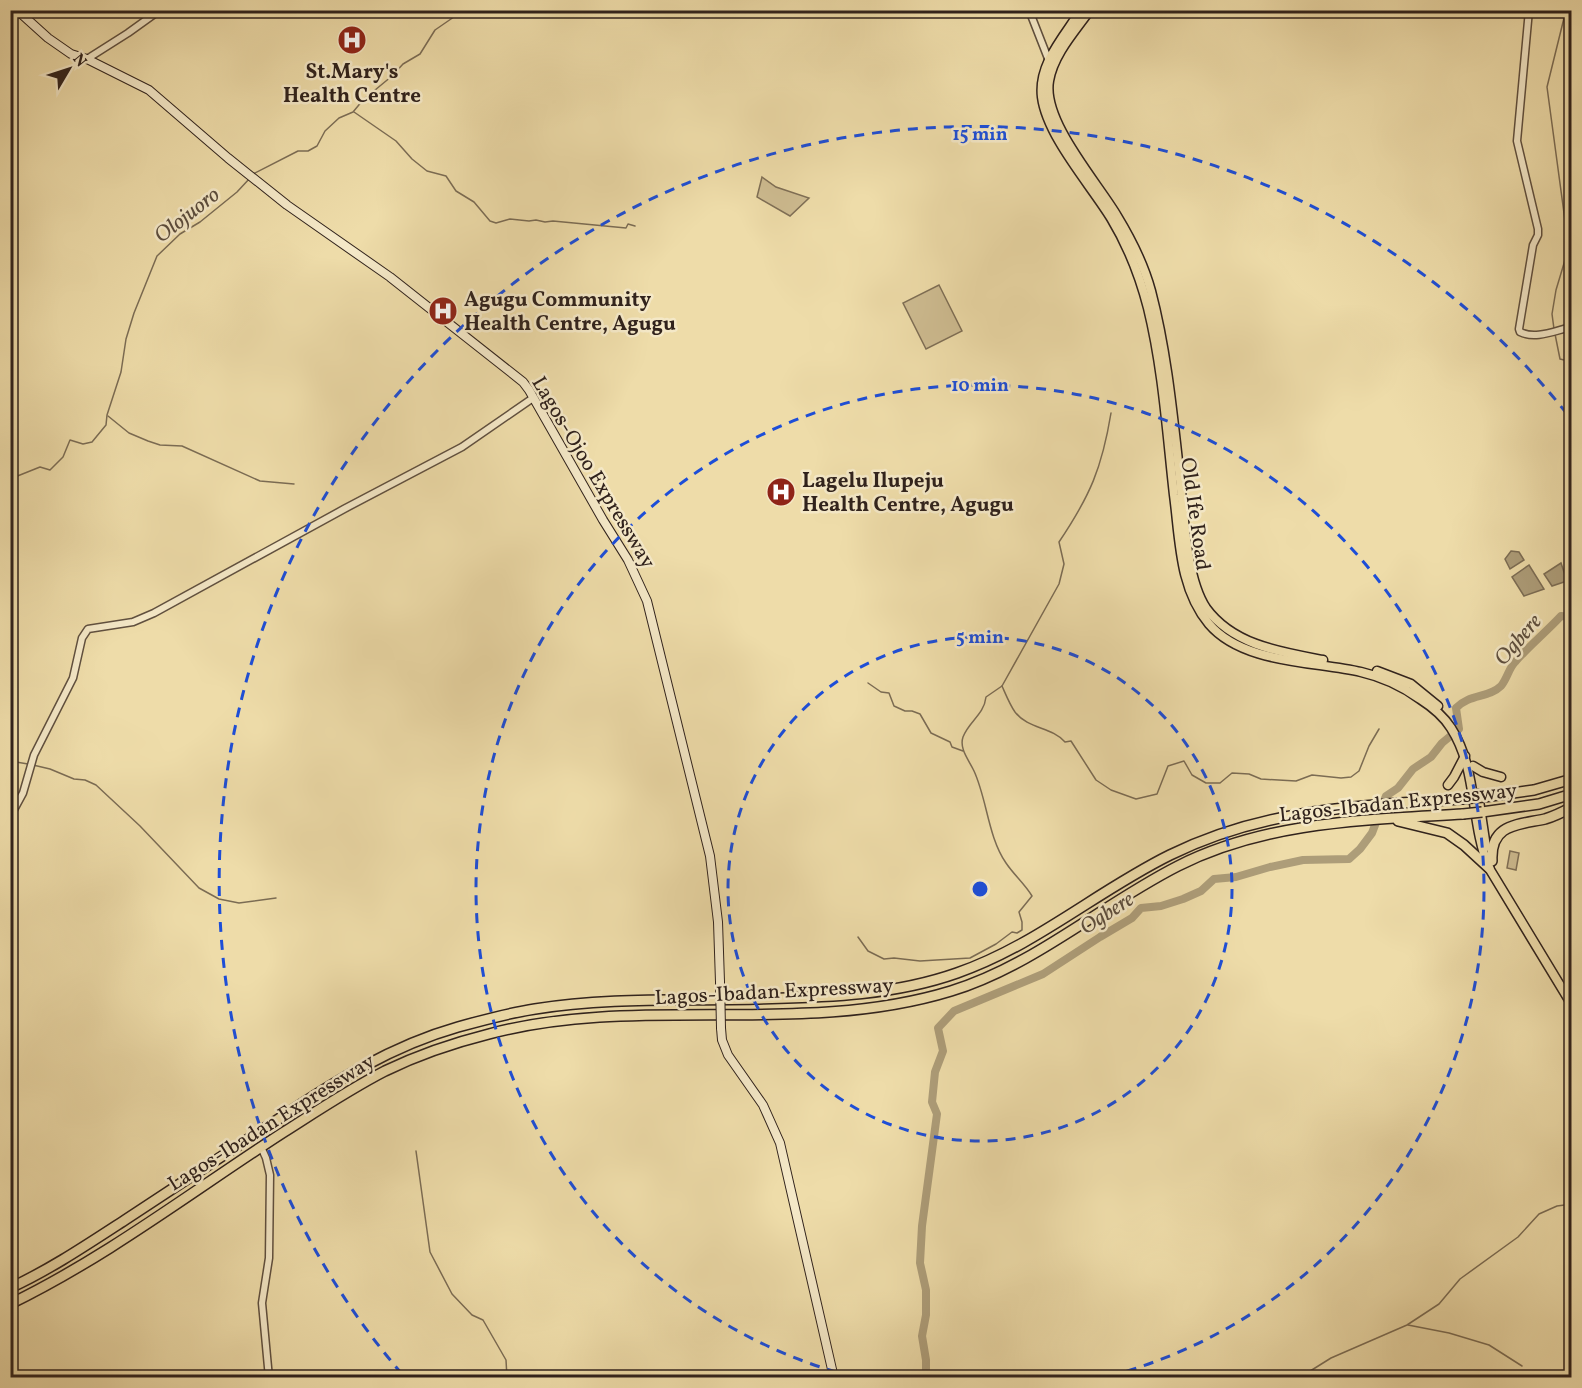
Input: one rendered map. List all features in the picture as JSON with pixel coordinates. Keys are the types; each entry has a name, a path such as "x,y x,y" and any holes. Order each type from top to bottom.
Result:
{"highway":[{"name":"Lagos-Ibadan Expressway","path":"10,1288 71,1255 348,1074 405,1045 453,1029 506,1015 564,1005 813,998 859,995 913,986 957,973 1001,955 1153,864 1216,835 1267,819 1306,811 1484,797 1534,790 1572,779"},
{"name":"Lagos-Ibadan Expressway","path":"10,1304 67,1274 328,1103 409,1060 466,1040 513,1028 562,1020 810,1012 869,1008 914,1001 995,974 1045,948 1157,877 1207,854 1276,832 1326,824 1482,812 1530,805 1572,794"},
{"path":"1491,865 1492,848 1502,831 1510,826 1560,814 1572,807"},
{"path":"1384,819 1447,833 1491,865"}],"main road":[{"name":"Lagos-Ojoo Expressway","path":"17,10 71,54 87,59 149,90 228,158 288,205 390,277 523,382 533,398 628,560 646,601 710,856 719,938 722,1040 728,1055 763,1105 780,1143 834,1377"},
{"name":"Old Ife Road","path":"1082,10 1049,61 1043,76 1044,108 1060,142 1112,219 1135,267 1149,310 1164,382"},
{"name":"Old Ife Road","path":"1090,10 1054,63 1048,86 1050,104 1058,124 1117,216 1141,264 1155,308 1191,567 1200,598 1228,631 1296,658 1360,672 1394,683 1425,702 1452,724 1470,753 1491,865"},
{"name":"Old Ife Road","path":"1460,738 1482,850 1570,994 1572,1005"},
{"path":"1448,785 1465,755"},
{"path":"1473,766 1483,772 1501,777"}],"street":[{"path":"87,59 120,39 159,10"},
{"path":"1029,10 1049,61"},
{"path":"1529,10 1517,141 1538,221 1538,235 1534,241 1519,329 1526,335 1551,333 1572,327"},
{"path":"10,817 22,793 31,764 69,688 82,638 88,629 133,622 154,613 344,508 462,447 533,398"},
{"path":"261,1147 270,1175 269,1258 262,1303 268,1377"}],"shaded area":[{"path":"762,177 776,187 809,198 790,216 757,197"},
{"path":"939,285 962,331 926,349 903,303"},
{"path":"1511,551 1519,552 1524,560 1510,569 1505,559"},
{"path":"1561,563 1567,581 1552,586 1544,574"},
{"path":"1529,565 1544,589 1524,596 1512,577"},
{"path":"1510,851 1519,853 1516,870 1507,868"}],"waterway":[{"name":"Olojuoro","path":"253,174 298,151 308,151 317,146 325,131 339,118 353,112 403,64 420,54 435,30 464,10"},
{"path":"1554,329 1552,314 1565,260 1566,228 1547,87 1565,14"},
{"path":"354,112 396,141 412,159 427,171 446,176 456,191 474,202 490,221 496,223 510,219 626,228 628,224 635,226"},
{"name":"Olojuoro","path":"10,479 40,467 50,470 63,457 70,440 83,444 92,442 106,425 121,372 126,339 157,256 180,234 200,222 237,192 250,178"},
{"path":"1555,334 1560,359 1572,362"},
{"path":"858,937 868,951 884,959 920,961 970,958 1012,932 1017,933 1022,930 1019,912 1032,896 1009,867 995,842 978,782 963,750 962,741 966,731 982,709 986,697 1002,686 1059,584 1064,564 1059,542 1079,510 1093,481 1099,466 1111,413"},
{"path":"108,416 129,433 148,441 160,445 182,446 260,481 294,484"},
{"name":"Ogbere","path":"926,1378 922,1336 926,1315 926,1290 920,1263 922,1226 937,1114 932,1102 935,1072 943,1051 938,1028 954,1011 1043,974 1132,918 1141,908 1161,906 1183,899 1201,891 1214,879 1236,877 1303,860 1349,859 1372,833 1386,796 1398,788 1413,769 1431,757 1442,743 1459,729 1456,708 1467,700 1496,690 1501,686 1515,662 1561,616 1572,617"},
{"path":"868,683 881,692 889,693 894,706 920,714 931,733 950,742 952,747 963,751"},
{"path":"1002,686 1011,706 1020,718 1054,733 1065,742 1071,741 1096,780 1111,790 1136,799 1157,794 1168,766 1184,761 1192,775 1206,783 1220,783 1232,773 1249,774 1261,779 1296,781 1312,775 1351,777 1359,771 1379,729"},
{"path":"10,761 28,764"},
{"path":"33,765 96,785 140,826 199,888 219,899 239,903 276,898"},
{"path":"416,1151 430,1252 452,1294 472,1315 483,1320 506,1360 507,1378"},
{"path":"1299,1378 1331,1358 1407,1325 1439,1304 1460,1279 1518,1237 1539,1214 1557,1206 1572,1204"},
{"path":"1408,1325 1449,1333 1489,1345 1522,1366"}],"place":[{"name":"St.Mary's Health Centre","path":"352,40"},
{"name":"Agugu Community Health Centre, Agugu","path":"443,311"},
{"name":"Lagelu Ilupeju Health Centre, Agugu","path":"781,492"}]}
